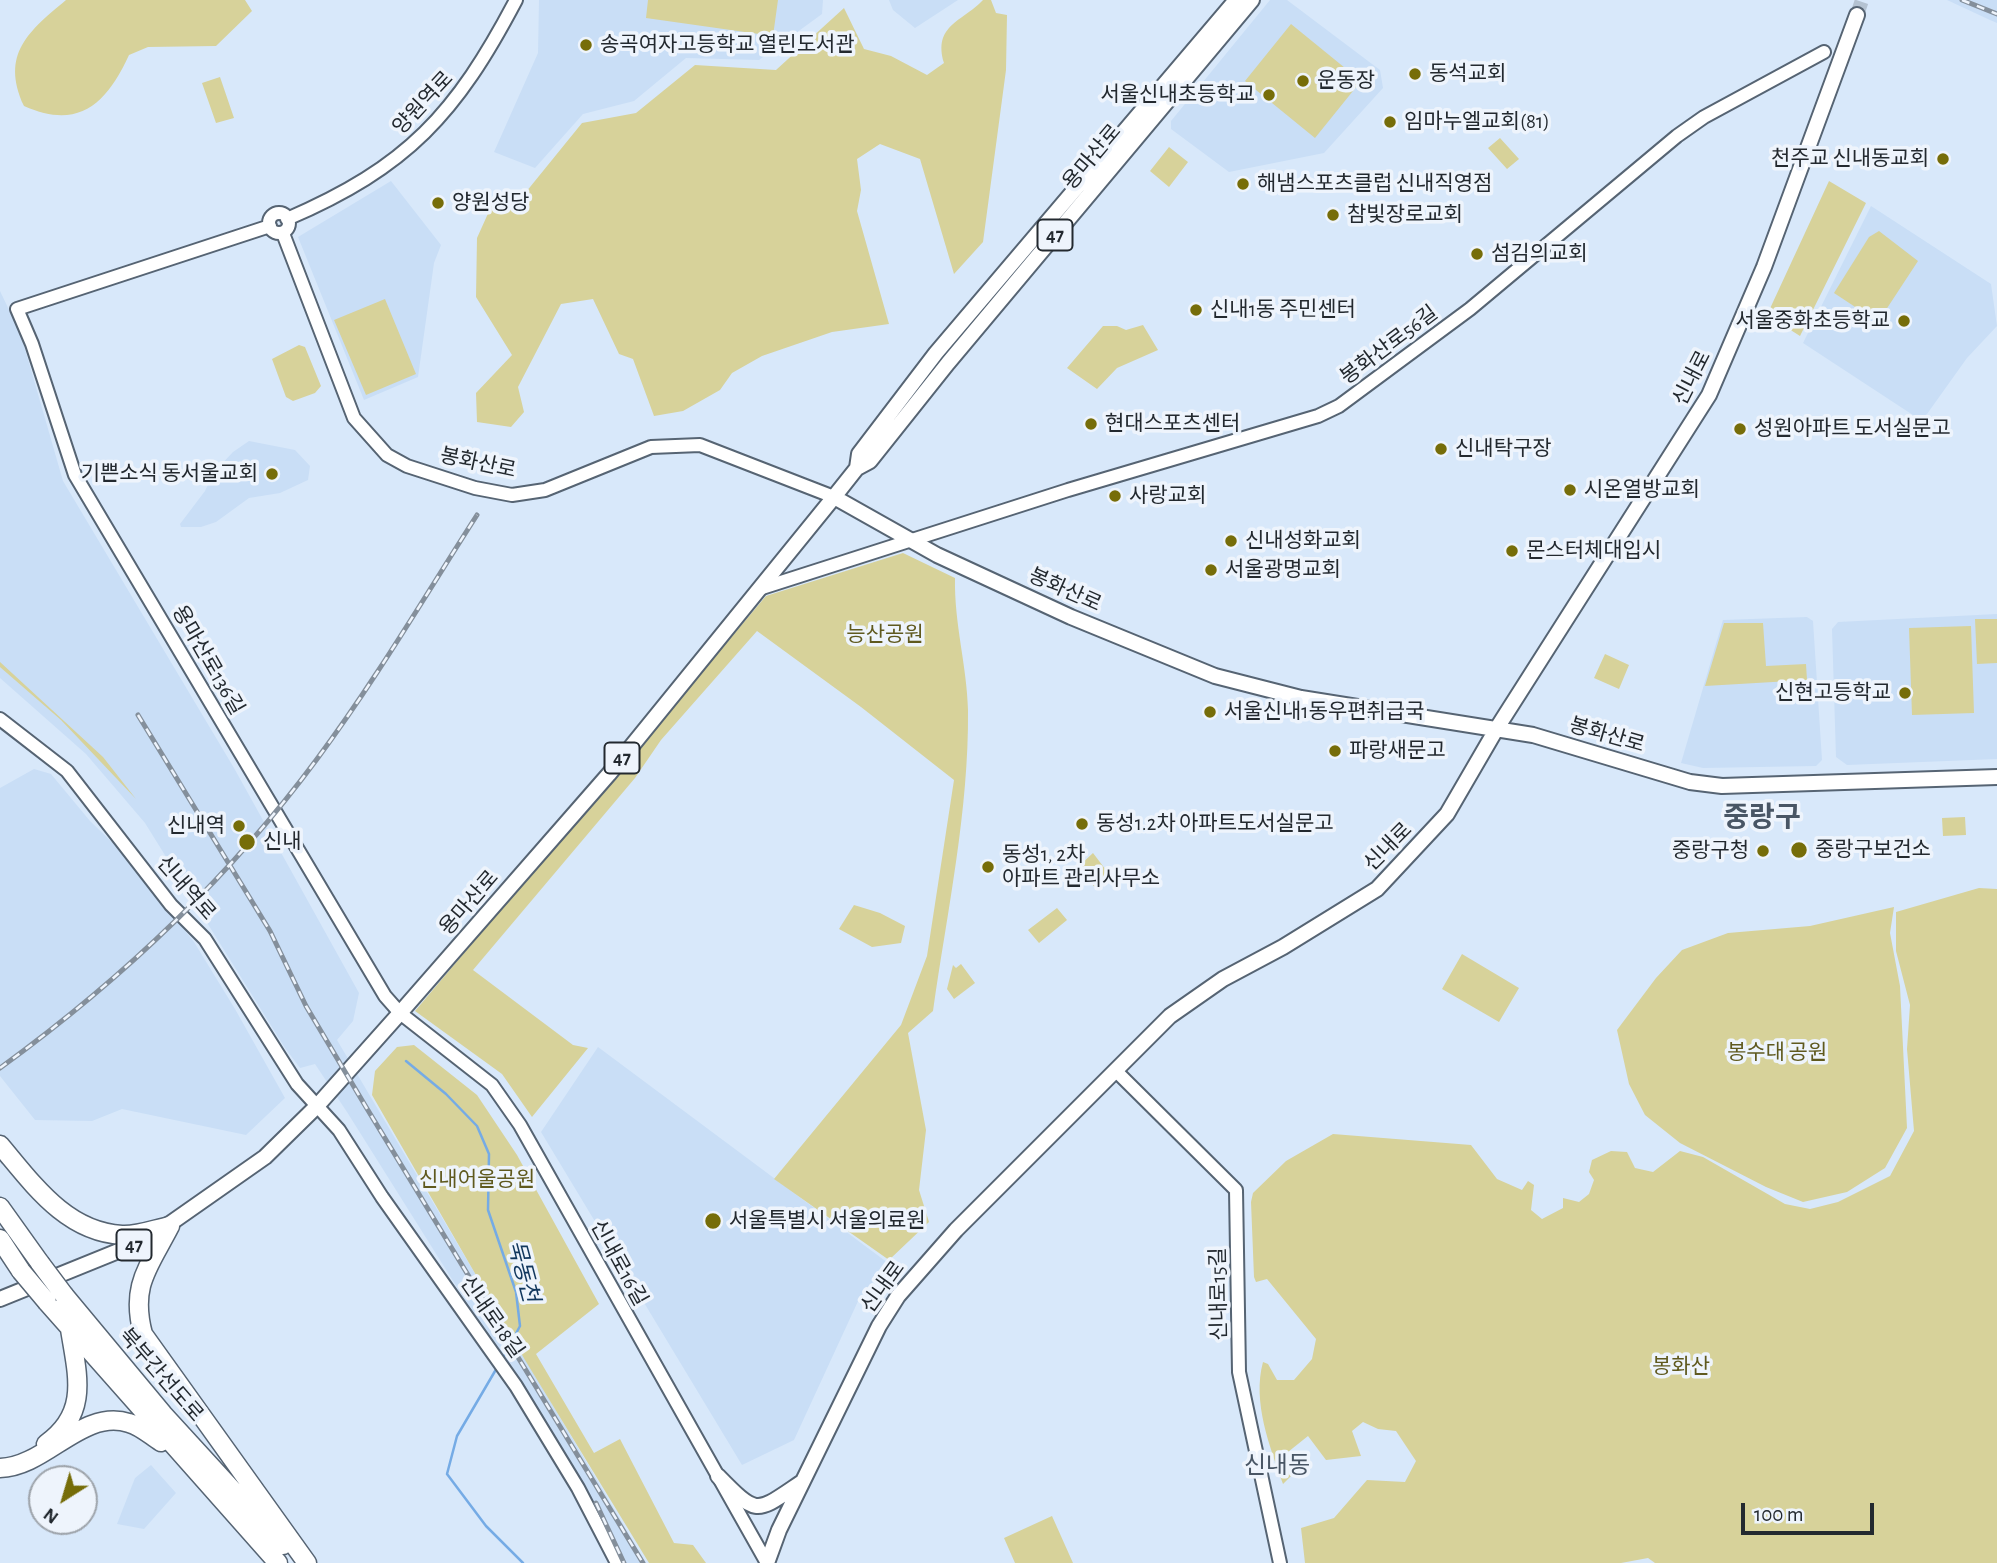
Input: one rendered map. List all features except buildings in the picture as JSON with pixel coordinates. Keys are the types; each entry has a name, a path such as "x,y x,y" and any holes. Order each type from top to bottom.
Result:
{"highway":[{"path":"0,1145 50,1203 84,1226 122,1236 170,1226"},
{"name":"북부간선도로","path":"0,1207 64,1295 163,1414 299,1563"},
{"path":"170,1226 141,1279 137,1311 143,1334 307,1563"},
{"name":"북부간선도로","path":"0,1240 70,1329 278,1563"},
{"path":"0,1460 40,1448 60,1432 72,1412 79,1386 70,1329"},
{"path":"0,1468 36,1458 91,1425 108,1420 130,1423 182,1455"}],"main road":[{"name":"용마산로","path":"857,468 859,454 936,353 1237,0"},
{"name":"용마산로","path":"0,1299 145,1241 170,1226 258,1163 317,1106 609,774 857,468 870,461 948,363 1252,0"},
{"name":"신내로","path":"767,1563 779,1530 879,1326 898,1296 956,1230 1170,1016 1223,979 1283,947 1377,889 1447,814 1497,728 1709,395 1764,267 1857,15"},
{"name":"봉화산로","path":"834,497 909,541 1071,617 1215,676 1301,698 1533,735 1690,782 1722,786 1997,777"},
{"path":"718,1476 743,1502 754,1507 765,1507 803,1481"}],"street":[{"name":"양원역로","path":"18,309 270,226 274,215 283,215 288,219 362,182 426,134 475,74 516,0"},
{"name":"봉화산로56길","path":"759,589 1080,486 1318,416 1339,406 1470,309 1677,136 1704,117 1825,52"},
{"name":"봉화산로","path":"284,236 354,418 387,455 407,467 475,488 512,495 545,490 651,447 700,445 834,497"},
{"name":"용마산로136길","path":"18,309 75,474 308,871 385,996 400,1013"},
{"name":"신내역로","path":"0,719 67,771 170,905 205,939 297,1084 317,1106"},
{"name":"신내로16길","path":"400,1013 475,1070 499,1092 767,1563"},
{"name":"신내로15길","path":"1116,1071 1236,1190 1239,1372 1280,1563"},
{"name":"신내로18길","path":"317,1106 339,1130 382,1197 516,1386 578,1488 617,1563"}],"shaded area":[{"path":"539,0 823,0 822,14 759,60 686,58 634,101 583,114 535,168 494,152 538,53"},
{"path":"889,0 958,0 915,28 893,10"},
{"path":"1270,0 1287,0 1380,70 1383,88 1324,153 1229,172 1171,129 1171,121"},
{"path":"1947,0 1997,0 1997,23 1990,20"},
{"path":"391,181 441,245 434,263 418,377 364,400 298,237"},
{"path":"1871,206 1991,284 1997,326 1967,358 1927,414 1919,419 1803,343"},
{"path":"0,291 21,335 63,481 234,768 359,993 353,1021 337,1040 646,1563 619,1563 558,1448 347,1112 315,1064 300,1068 285,1048 145,823 86,754 0,678"},
{"path":"249,441 295,450 310,466 308,480 280,493 249,498 216,522 201,527 181,527 180,524 205,491 214,472 233,452"},
{"name":"신현고등학교","path":"1997,614 1997,759 1847,765 1836,757 1832,629 1838,622"},
{"path":"1807,617 1813,621 1822,760 1816,766 1703,768 1681,763 1723,620"},
{"path":"34,769 51,774 90,821 120,850 194,942 235,1009 285,1098 246,1135 122,1109 92,1121 35,1120 0,1076 0,788"},
{"name":"서울특별시 서울의료원","path":"598,1047 888,1263 859,1299 794,1440 742,1465 541,1132"},
{"path":"151,1465 176,1493 144,1529 117,1524 135,1478"}],"green space":[{"path":"66,0 245,0 252,11 216,46 148,47 129,55 110,87 88,108 75,114 43,113 24,106 17,88 17,58 30,33"},
{"path":"648,0 778,0 773,36 646,18"},
{"path":"983,0 991,0 996,13 1007,15 1006,70 983,242 954,274 920,159 880,144 857,159 861,190 857,211 889,324 832,332 762,356 732,373 720,390 683,411 654,416 633,359 619,354 593,299 561,304 518,387 524,412 511,427 477,422 476,393 512,355 476,297 477,238 495,198 513,198 526,192 582,123 636,113 695,65 776,70 844,8 864,49 891,56 927,75 944,63 942,40 946,32"},
{"name":"운동장","path":"1291,24 1361,81 1315,138 1245,81"},
{"path":"220,77 234,118 216,123 202,83"},
{"path":"1500,138 1519,159 1507,169 1488,148"},
{"path":"1169,147 1188,162 1169,187 1150,171"},
{"path":"1829,181 1866,203 1800,336 1767,315"},
{"path":"1879,231 1918,261 1878,322 1834,293 1869,237"},
{"path":"385,299 416,374 366,395 334,320"},
{"path":"1143,325 1158,350 1117,368 1097,389 1067,368 1103,326 1117,326 1126,330"},
{"path":"299,345 305,347 321,386 315,393 293,401 286,397 272,359"},
{"name":"능산공원","path":"903,553 955,578 956,611 968,710 961,824 933,1011 908,1033 926,1130 919,1190 929,1222 889,1260 774,1179 901,1025 927,956 954,780 861,707 757,631 661,740 635,778 473,970 573,1045 588,1048 532,1117 502,1074 415,1011 766,596"},
{"path":"1975,619 1997,619 1997,663 1977,664"},
{"path":"1724,623 1763,623 1766,666 1806,664 1807,680 1705,686"},
{"path":"1971,626 1974,713 1912,715 1909,628"},
{"path":"1605,654 1629,665 1619,689 1594,678"},
{"path":"0,662 103,757 136,799 61,720 0,667"},
{"path":"1965,817 1966,835 1943,836 1942,818"},
{"path":"1093,853 1109,874 1104,878 1107,882 1097,890 1078,867"},
{"name":"봉화산","path":"1979,888 1997,889 1997,1563 1655,1563 1648,1558 1621,1563 1305,1563 1301,1528 1334,1518 1367,1480 1405,1482 1416,1461 1396,1431 1378,1429 1363,1422 1352,1431 1361,1456 1326,1460 1308,1436 1288,1452 1292,1475 1283,1484 1268,1440 1261,1408 1260,1377 1263,1362 1268,1364 1277,1380 1294,1380 1312,1359 1316,1339 1267,1279 1256,1282 1251,1202 1253,1193 1286,1161 1333,1134 1471,1145 1497,1179 1522,1190 1528,1181 1534,1185 1531,1210 1542,1219 1563,1208 1563,1198 1579,1202 1589,1194 1594,1180 1589,1172 1592,1160 1611,1151 1627,1152 1635,1168 1653,1172 1680,1151 1703,1157 1785,1204 1810,1209 1838,1202 1890,1176 1914,1131 1907,1049 1910,1005 1896,951 1896,912"},
{"path":"854,905 880,913 905,926 901,943 872,947 839,929"},
{"name":"봉수대 공원","path":"1894,907 1890,933 1900,986 1907,1128 1885,1168 1847,1192 1803,1202 1766,1187 1680,1143 1645,1115 1629,1084 1617,1030 1656,978 1682,950 1728,933 1810,926"},
{"path":"1057,908 1067,920 1039,943 1028,930"},
{"path":"1462,954 1519,988 1499,1022 1442,989"},
{"path":"961,964 975,983 954,999 947,989 953,965 956,968"},
{"name":"신내어울공원","path":"414,1045 477,1095 517,1155 599,1304 536,1354 594,1453 620,1439 674,1543 693,1545 706,1563 649,1563 525,1360 372,1095 375,1071 397,1047"},
{"path":"1052,1516 1073,1563 1015,1563 1004,1538"}],"waterway":[{"name":"묵동천","path":"406,1061 446,1094 477,1126 489,1154 488,1210 516,1292 520,1326 502,1360"},
{"name":"묵동천","path":"498,1366 457,1436 447,1474 486,1526 523,1563"}],"tunnel":[{"path":"1857,15 1862,0"}],"railway":[{"path":"1962,0 1997,14"},
{"path":"0,1068 88,1000 130,963 210,886 247,845 283,803 338,729 477,515"},
{"path":"138,715 270,931 306,1006 366,1107 643,1563"},
{"path":"596,1503 624,1563"}],"place":[{"name":"송곡여자고등학교 열린도서관","path":"586,45"},
{"name":"동석교회","path":"1415,74"},
{"name":"운동장","path":"1303,81"},
{"name":"서울신내초등학교","path":"1269,95"},
{"name":"임마누엘교회(81)","path":"1390,122"},
{"name":"천주교 신내동교회","path":"1943,159"},
{"name":"해냄스포츠클럽 신내직영점","path":"1243,184"},
{"name":"양원성당","path":"438,203"},
{"name":"참빛장로교회","path":"1333,215"},
{"name":"섬김의교회","path":"1477,254"},
{"name":"신내1동 주민센터","path":"1196,310"},
{"name":"서울중화초등학교","path":"1904,321"},
{"name":"현대스포츠센터","path":"1091,424"},
{"name":"성원아파트 도서실문고","path":"1740,429"},
{"name":"신내탁구장","path":"1441,449"},
{"name":"기쁜소식 동서울교회","path":"272,474"},
{"name":"시온열방교회","path":"1570,490"},
{"name":"사랑교회","path":"1115,496"},
{"name":"신내성화교회","path":"1231,541"},
{"name":"몬스터체대입시","path":"1512,551"},
{"name":"서울광명교회","path":"1211,570"},
{"name":"신현고등학교","path":"1905,693"},
{"name":"서울신내1동우편취급국","path":"1210,712"},
{"name":"파랑새문고","path":"1335,751"},
{"name":"동성1.2차 아파트도서실문고","path":"1082,824"},
{"name":"신내역","path":"239,826"},
{"name":"신내","path":"247,842"},
{"name":"중랑구보건소","path":"1799,850"},
{"name":"중랑구청","path":"1763,851"},
{"name":"동성1, 2차 아파트 관리사무소","path":"988,867"},
{"name":"서울특별시 서울의료원","path":"713,1221"}],"district":[{"name":"중랑구","path":"1762,818"},
{"name":"신내동","path":"1277,1466"}]}
